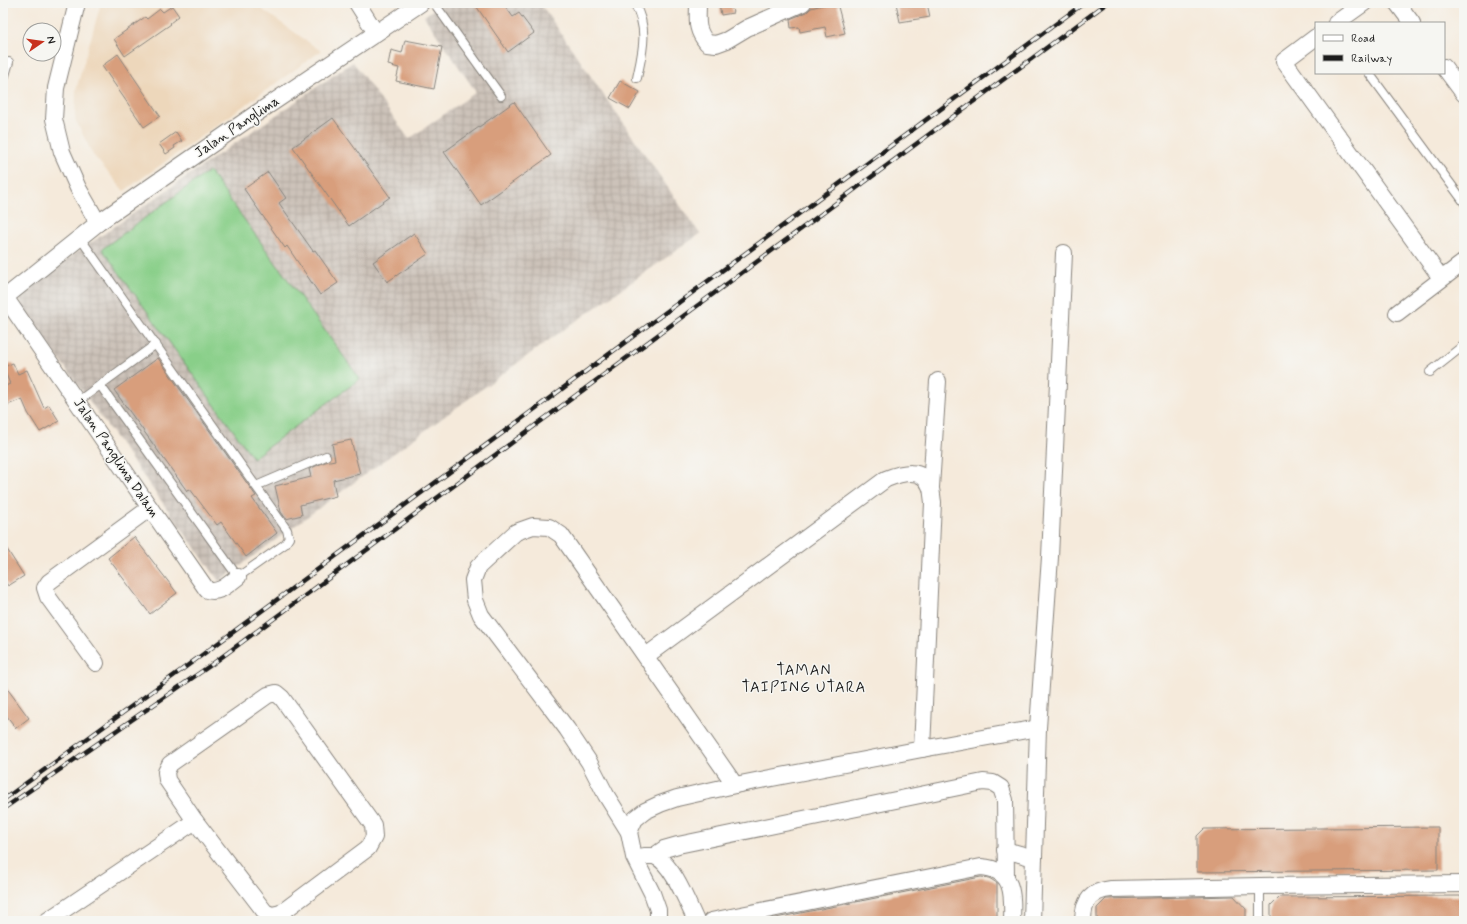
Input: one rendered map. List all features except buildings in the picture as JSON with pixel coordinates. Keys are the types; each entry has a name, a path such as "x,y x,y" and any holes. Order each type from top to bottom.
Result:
{"street":[{"path":"77,3 56,88 54,119 62,152 78,188 98,223"},
{"path":"357,3 376,33"},
{"name":"Jalan Panglima","path":"4,298 98,223 254,114 421,3"},
{"path":"698,3 698,25 700,35 707,43 716,44 727,40 747,28 803,3"},
{"path":"1337,22 1364,3"},
{"path":"1397,3 1411,22"},
{"path":"1315,39 1284,61 1442,278"},
{"path":"1445,68 1464,94"},
{"path":"1032,921 1038,728 1050,557 1064,253"},
{"path":"1397,313 1464,262"},
{"name":"Jalan Panglima Dalam","path":"4,298 208,590 213,592 219,591 238,577"},
{"path":"922,748 933,502 931,486 938,381"},
{"path":"646,656 886,479 899,474 912,472 924,476 931,486"},
{"path":"96,663 48,597 45,588 49,582 150,508"},
{"path":"658,921 658,910 652,893 634,857 629,832 606,795 589,762 481,615 475,600 473,580 478,567 516,532 533,526 549,527 561,535 735,785"},
{"path":"276,693 282,698 373,825 374,837 368,848 281,913 272,915 265,912 195,821 167,780 166,772 170,764 268,694 276,693"},
{"path":"629,832 635,819 645,811 677,798 922,748 1038,728"},
{"path":"634,857 654,856 664,850 678,845 983,782 993,783 1001,788 1004,800 1006,877 1012,892 1012,921"},
{"path":"47,921 195,821"},
{"path":"1005,850 1034,858"},
{"path":"654,856 663,862 671,871 696,921"},
{"path":"712,921 973,868 988,867 1000,872 1006,877"},
{"path":"1082,921 1085,905 1089,897 1102,890 1260,886 1464,884"}],"lane":[{"path":"434,3 501,96"},
{"path":"634,3 644,27 644,50 637,78"},
{"path":"3,82 9,62"},
{"path":"1370,74 1464,202"},
{"path":"80,238 287,530 289,538 285,544 238,577 100,385"},
{"path":"77,402 156,344"},
{"path":"1430,372 1464,345"},
{"path":"256,486 326,456"},
{"path":"1260,886 1260,921"}],"shaded area":[{"path":"101,3 253,3 321,51 124,191 93,155 75,119 76,90"},
{"path":"443,3 540,3 700,234 549,340 219,581 23,309 20,298 24,289 353,62 409,139 476,92 424,16"}],"green space":[{"path":"209,171 360,379 253,458 102,249"}],"railway":[{"path":"3,800 202,655 1084,3"},
{"path":"3,809 211,665 1107,3"}],"district":[{"name":"TAMAN TAIPING UTARA","path":"804,680"}]}
